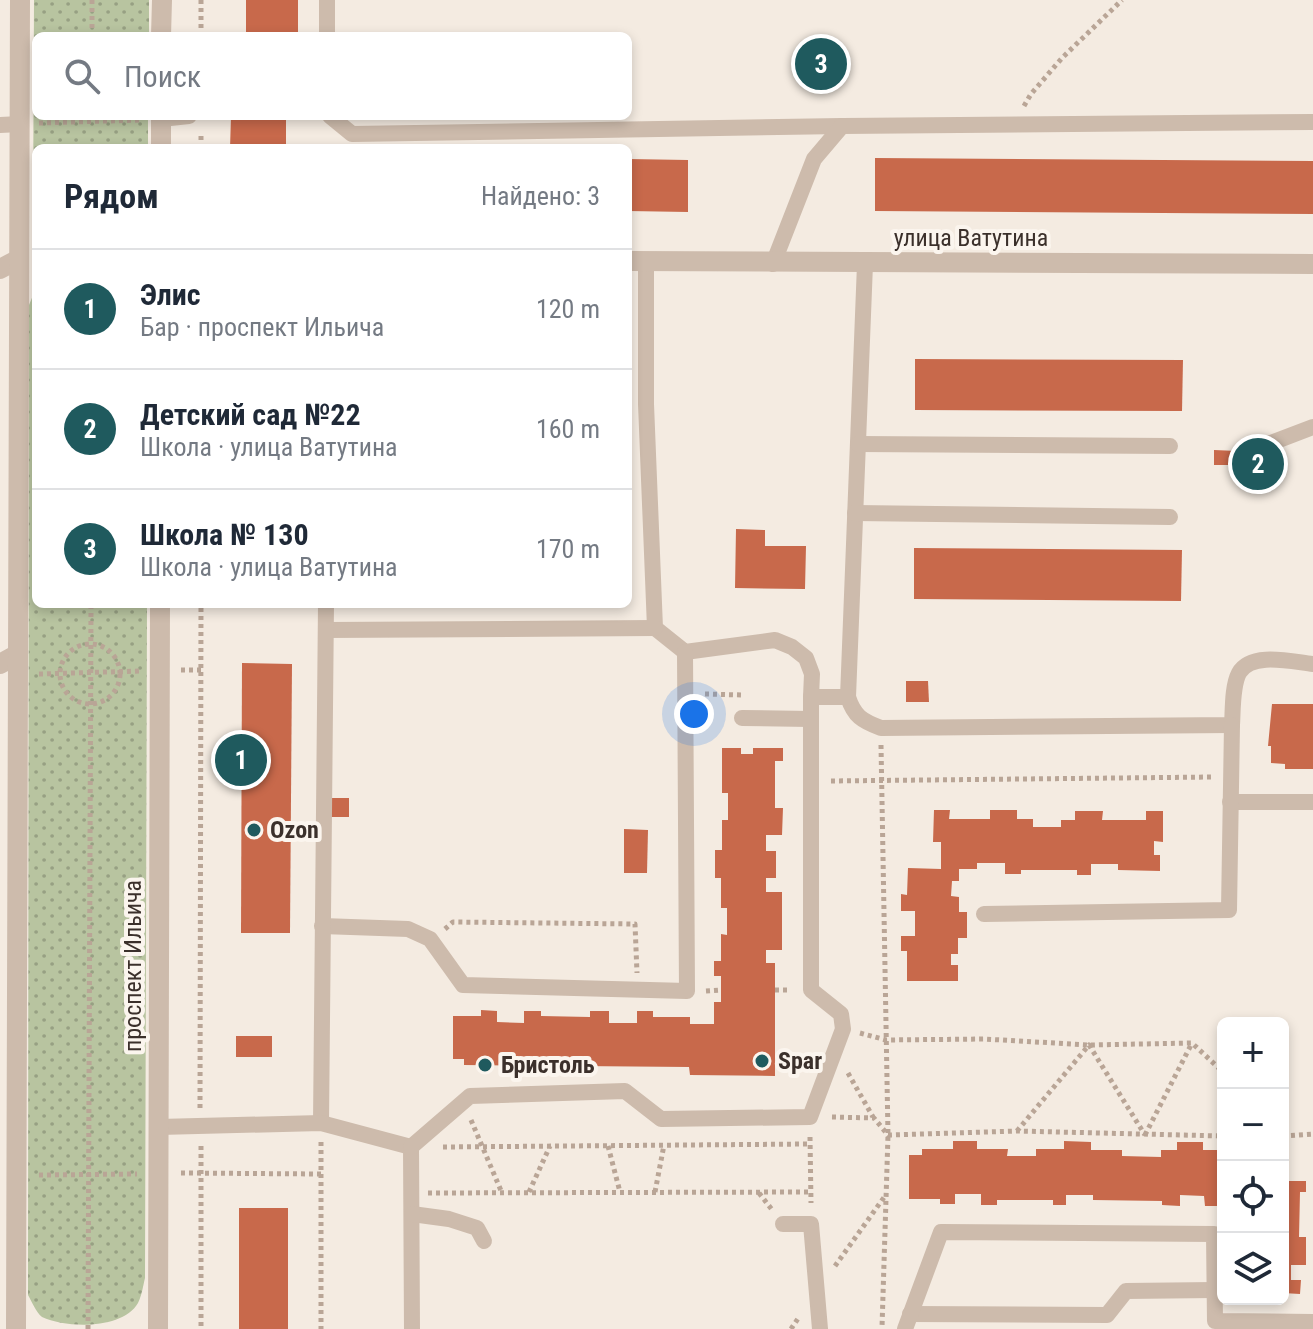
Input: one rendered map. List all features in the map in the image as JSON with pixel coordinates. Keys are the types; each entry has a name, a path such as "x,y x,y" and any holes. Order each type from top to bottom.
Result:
{"street":[{"path":"16,1329 9,659 28,259 18,124 20,0"},
{"path":"161,32 162,0"},
{"path":"157,120 160,144"},
{"path":"0,269 28,259"},
{"name":"улица Ватутина","path":"637,261 1313,264"},
{"name":"проспект Ильича","path":"158,1329 160,608"}],"lane":[{"path":"327,0 327,32"},
{"path":"335,120 352,134 1313,122"},
{"path":"773,264 814,159 842,126"},
{"path":"637,261 655,628"},
{"path":"865,264 848,697 853,711 863,722 881,728 1232,725"},
{"path":"632,404 646,404"},
{"path":"1250,451 1313,427"},
{"path":"858,444 1170,446"},
{"path":"855,513 1170,517"},
{"path":"321,1123 326,956 322,926 326,608"},
{"path":"326,630 655,628 685,652 775,640 792,647 806,658 812,674 811,990 841,1014 843,1029 810,1117 661,1119 625,1091 470,1096 411,1147 412,1329"},
{"path":"322,926 408,929 430,939 463,985 687,991 685,652"},
{"path":"984,914 1229,910 1232,725 1238,674 1248,663 1264,660 1313,664"},
{"path":"811,697 848,697"},
{"path":"742,718 810,719"},
{"path":"1230,802 1313,802"},
{"path":"159,1127 321,1123 411,1147"},
{"path":"412,1214 449,1219 477,1228 484,1241"},
{"path":"783,1224 811,1224 820,1329"},
{"path":"1214,1290 1126,1291 1107,1315 907,1322 941,1232 1214,1234 1215,1321 1313,1322"}],"path":[{"path":"92,0 92,32"},
{"path":"201,0 201,32"},
{"path":"1014,124 1031,94 1051,70 1122,0"},
{"path":"18,124 80,120"},
{"path":"88,1329 91,608"},
{"path":"201,608 201,1329"},
{"path":"91,644 110,652 120,671 115,692 108,699 90,705 72,698 62,685 61,673 70,652 91,644"},
{"path":"176,670 201,670"},
{"path":"30,674 147,671"},
{"path":"881,728 888,1135 882,1329"},
{"path":"810,781 1231,777"},
{"path":"430,939 453,922 635,924 637,990"},
{"path":"843,1029 886,1040 984,1039 1089,1045 1192,1043 1217,1066"},
{"path":"1145,1136 1192,1043"},
{"path":"1017,1131 1089,1045"},
{"path":"1089,1045 1145,1136"},
{"path":"835,1051 874,1118 888,1135"},
{"path":"462,1102 502,1193"},
{"path":"811,1224 810,1117 874,1118"},
{"path":"321,1123 321,1329"},
{"path":"888,1135 1017,1131 1217,1136"},
{"path":"1289,1133 1292,1136 1313,1134"},
{"path":"411,1147 810,1144"},
{"path":"655,1192 664,1145"},
{"path":"529,1192 550,1146"},
{"path":"608,1146 620,1192"},
{"path":"172,1173 321,1174"},
{"path":"15,1190 88,1176 146,1174"},
{"path":"411,1193 811,1192"}],"green space":[{"path":"34,0 149,0 149,32 34,32"},
{"path":"33,120 148,120 148,144 33,144"},
{"path":"32,298 32,608 147,608 145,1278 138,1303 131,1312 108,1322 80,1325 42,1317 28,1295 29,305"}],"building":[{"path":"246,0 298,0 298,32 246,32"},
{"path":"231,120 286,120 286,144 230,144"},
{"path":"875,158 1313,161 1313,214 875,211"},
{"path":"632,159 688,160 688,212 632,211"},
{"path":"915,359 1183,360 1182,411 915,410"},
{"path":"1214,450 1237,451 1237,465 1214,465"},
{"path":"736,529 765,530 765,546 806,546 805,589 735,588"},
{"path":"914,548 1182,550 1181,601 914,599"},
{"path":"242,663 292,664 290,933 241,933"},
{"path":"906,681 928,681 929,702 906,702"},
{"path":"1272,704 1313,704 1313,769 1285,769 1285,764 1271,763 1271,746 1268,746"},
{"path":"722,748 741,748 741,754 753,754 753,748 783,748 783,761 775,761 775,808 783,808 782,835 766,835 766,851 776,851 776,878 766,878 766,892 782,892 782,950 766,950 766,963 775,963 775,1076 690,1075 689,1067 577,1066 577,1060 557,1060 557,1066 464,1065 464,1059 453,1059 453,1016 481,1016 481,1010 497,1011 497,1022 524,1023 524,1011 541,1011 541,1016 590,1017 590,1011 609,1011 609,1023 637,1023 637,1011 653,1011 653,1017 690,1017 690,1024 714,1024 714,1002 721,1002 721,976 714,976 714,961 721,961 721,934 727,935 727,908 721,908 721,878 715,878 715,850 722,850 722,820 728,820 728,793 722,793"},
{"path":"328,798 349,798 349,817 328,817"},
{"path":"934,810 950,810 949,819 990,819 990,810 1017,810 1017,819 1033,819 1033,827 1061,827 1061,820 1075,820 1075,811 1103,811 1102,820 1146,820 1146,811 1163,811 1163,842 1154,841 1154,855 1160,855 1160,871 1118,870 1118,864 1091,864 1091,875 1077,875 1077,870 1021,870 1021,874 1005,874 1005,863 977,863 977,869 959,869 959,881 952,881 951,896 959,897 959,912 967,912 967,938 958,938 958,954 951,954 951,965 958,965 958,981 907,981 907,951 901,951 901,936 915,936 915,911 901,911 901,894 907,895 908,868 941,869 941,842 933,842"},
{"path":"624,829 648,830 647,873 624,873"},
{"path":"236,1036 272,1036 272,1057 236,1057"},
{"path":"953,1141 977,1141 977,1149 1008,1149 1007,1156 1036,1156 1036,1149 1064,1149 1064,1141 1091,1142 1091,1150 1122,1150 1122,1156 1161,1157 1161,1150 1177,1150 1177,1142 1203,1142 1203,1150 1217,1150 1217,1206 1205,1206 1204,1196 1180,1195 1180,1206 1162,1205 1162,1201 1093,1200 1093,1195 1066,1195 1066,1205 1053,1205 1053,1200 997,1200 997,1205 981,1205 981,1194 955,1194 955,1204 940,1204 940,1199 909,1199 909,1155 922,1155 922,1149 953,1149"},
{"path":"1289,1181 1306,1181 1306,1192 1300,1192 1299,1237 1306,1237 1306,1265 1291,1265 1291,1280 1301,1280 1300,1294 1289,1293"},
{"path":"239,1208 288,1208 288,1329 239,1329"}],"place":[{"name":"Школа № 130","path":"821,64"},
{"name":"Детский сад №22","path":"1258,464"},
{"name":"Элис","path":"241,760"},
{"name":"Ozon","path":"254,830"},
{"name":"Spar","path":"762,1061"},
{"name":"Бристоль","path":"485,1065"}]}
